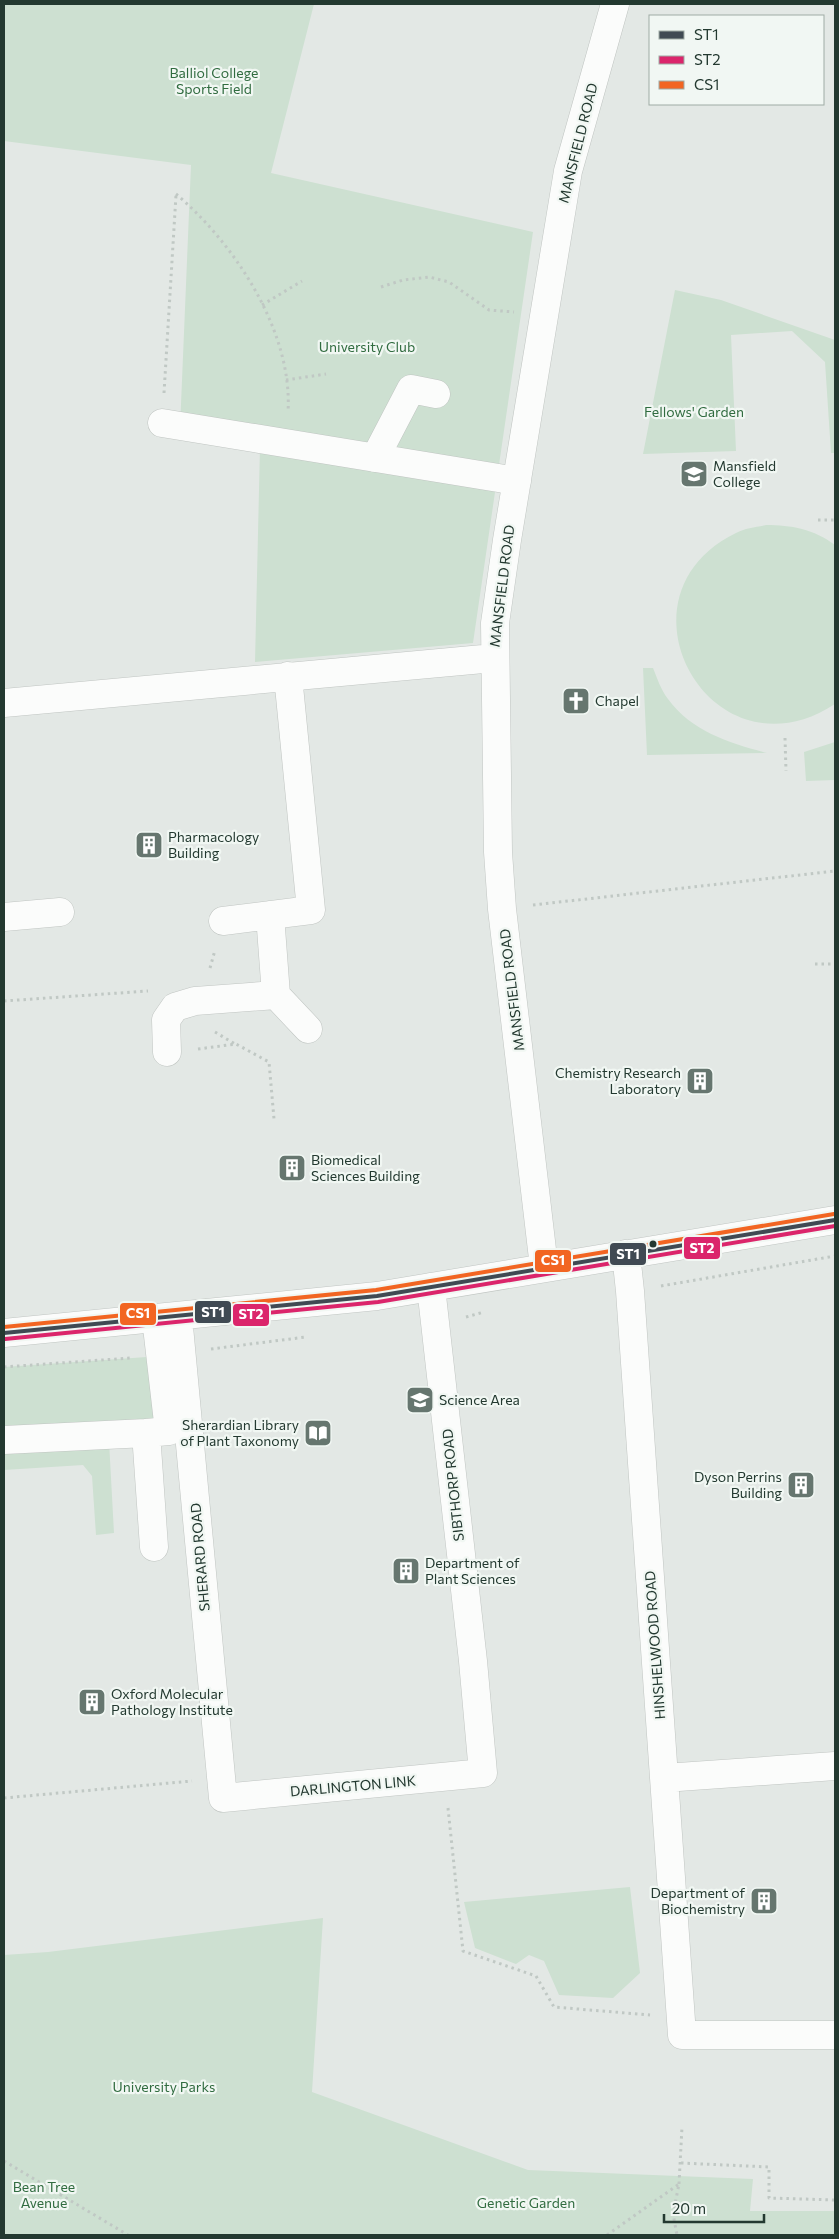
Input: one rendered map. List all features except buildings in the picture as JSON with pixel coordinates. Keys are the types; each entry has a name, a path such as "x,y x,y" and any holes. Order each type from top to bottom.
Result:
{"street":[{"name":"MANSFIELD ROAD","path":"544,1267 502,909 498,852 495,623 568,171 615,4"},
{"path":"375,458 411,389 436,394"},
{"path":"162,422 517,481"},
{"path":"4,703 494,658"},
{"path":"223,921 311,910 288,676"},
{"path":"4,916 60,912"},
{"path":"270,915 276,995 308,1028"},
{"path":"167,1052 166,1020 175,1007 195,1001 276,995"},
{"path":"4,1333 377,1296 835,1220"},
{"name":"HINSHELWOOD ROAD","path":"626,1254 682,2026"},
{"name":"SIBTHORP ROAD","path":"431,1287 473,1662 483,1773"},
{"path":"4,1440 169,1431 167,1317"},
{"name":"SHERARD ROAD","path":"167,1317 221,1788"},
{"path":"146,1433 154,1546"},
{"path":"664,1778 835,1766"},
{"name":"DARLINGTON LINK","path":"221,1788 483,1773"},
{"path":"682,2026 835,2035"}],"path":[{"path":"162,422 176,194 197,212 234,254 276,335 289,401 286,443"},
{"path":"381,287 403,280 429,277 449,282 489,310 544,315"},
{"path":"262,305 302,281"},
{"path":"286,380 326,374"},
{"path":"818,520 835,520"},
{"path":"785,738 786,771"},
{"path":"502,909 835,871"},
{"path":"210,968 223,921"},
{"path":"815,964 835,964"},
{"path":"4,1001 155,991"},
{"path":"167,1052 236,1044 269,1062 274,1119"},
{"path":"630,1291 835,1256"},
{"path":"483,1773 448,1808 463,1951 536,1976 554,2007 682,2026"},
{"path":"4,1798 221,1788"},
{"path":"677,2235 673,2214 679,2184 682,2127"},
{"path":"4,2161 128,2235"},
{"path":"681,2163 769,2167 769,2198 835,2200"},
{"path":"607,2235 679,2184"}],"green space":[{"name":"University Club","path":"4,4 314,4 271,173 533,232 473,643 255,662 260,447 180,428 191,165 4,141"},
{"name":"Fellows' Garden","path":"675,290 721,300 835,340 835,453 831,453 825,362 792,331 731,335 736,451 643,454"},
{"path":"766,525 802,529 819,535 835,545 835,704 790,722 749,720 715,702 690,672 678,636 679,598 698,562 736,533"},
{"path":"643,668 653,668 659,684 666,695 688,720 713,735 767,753 647,755"},
{"path":"835,742 835,780 806,781 804,752"},
{"path":"161,1356 169,1431 4,1440 4,1367"},
{"path":"109,1441 114,1533 96,1535 92,1476 83,1465 4,1470 4,1450"},
{"path":"630,1887 640,1973 613,1998 559,1995 544,1961 529,1955 516,1964 475,1948 464,1902"},
{"name":"University Parks","path":"323,1918 312,2092 528,2170 753,2179 750,2211 835,2211 835,2235 4,2235 4,1955 48,1952"}],"transit line":[{"name":"CS1","path":"4,1327 376,1290 834,1214"},
{"name":"ST1","path":"4,1333 377,1296 835,1220"},
{"name":"ST2","path":"5,1339 378,1302 835,1226"}],"place":[{"name":"Mansfield College","path":"694,474"},
{"name":"Chapel","path":"576,701"},
{"name":"Pharmacology Building","path":"149,845"},
{"name":"Chemistry Research Laboratory","path":"700,1081"},
{"name":"Biomedical Sciences Building","path":"292,1168"},
{"name":"Science Area","path":"420,1400"},
{"name":"Sherardian Library of Plant Taxonomy","path":"318,1433"},
{"name":"Dyson Perrins Building","path":"801,1485"},
{"name":"Department of Plant Sciences","path":"406,1571"},
{"name":"Oxford Molecular Pathology Institute","path":"92,1702"},
{"name":"Department of Biochemistry","path":"764,1901"}],"park label":[{"name":"Balliol College Sports Field","path":"214,82"},
{"name":"Bean Tree Avenue","path":"44,2196"},
{"name":"Genetic Garden","path":"526,2203"}]}
